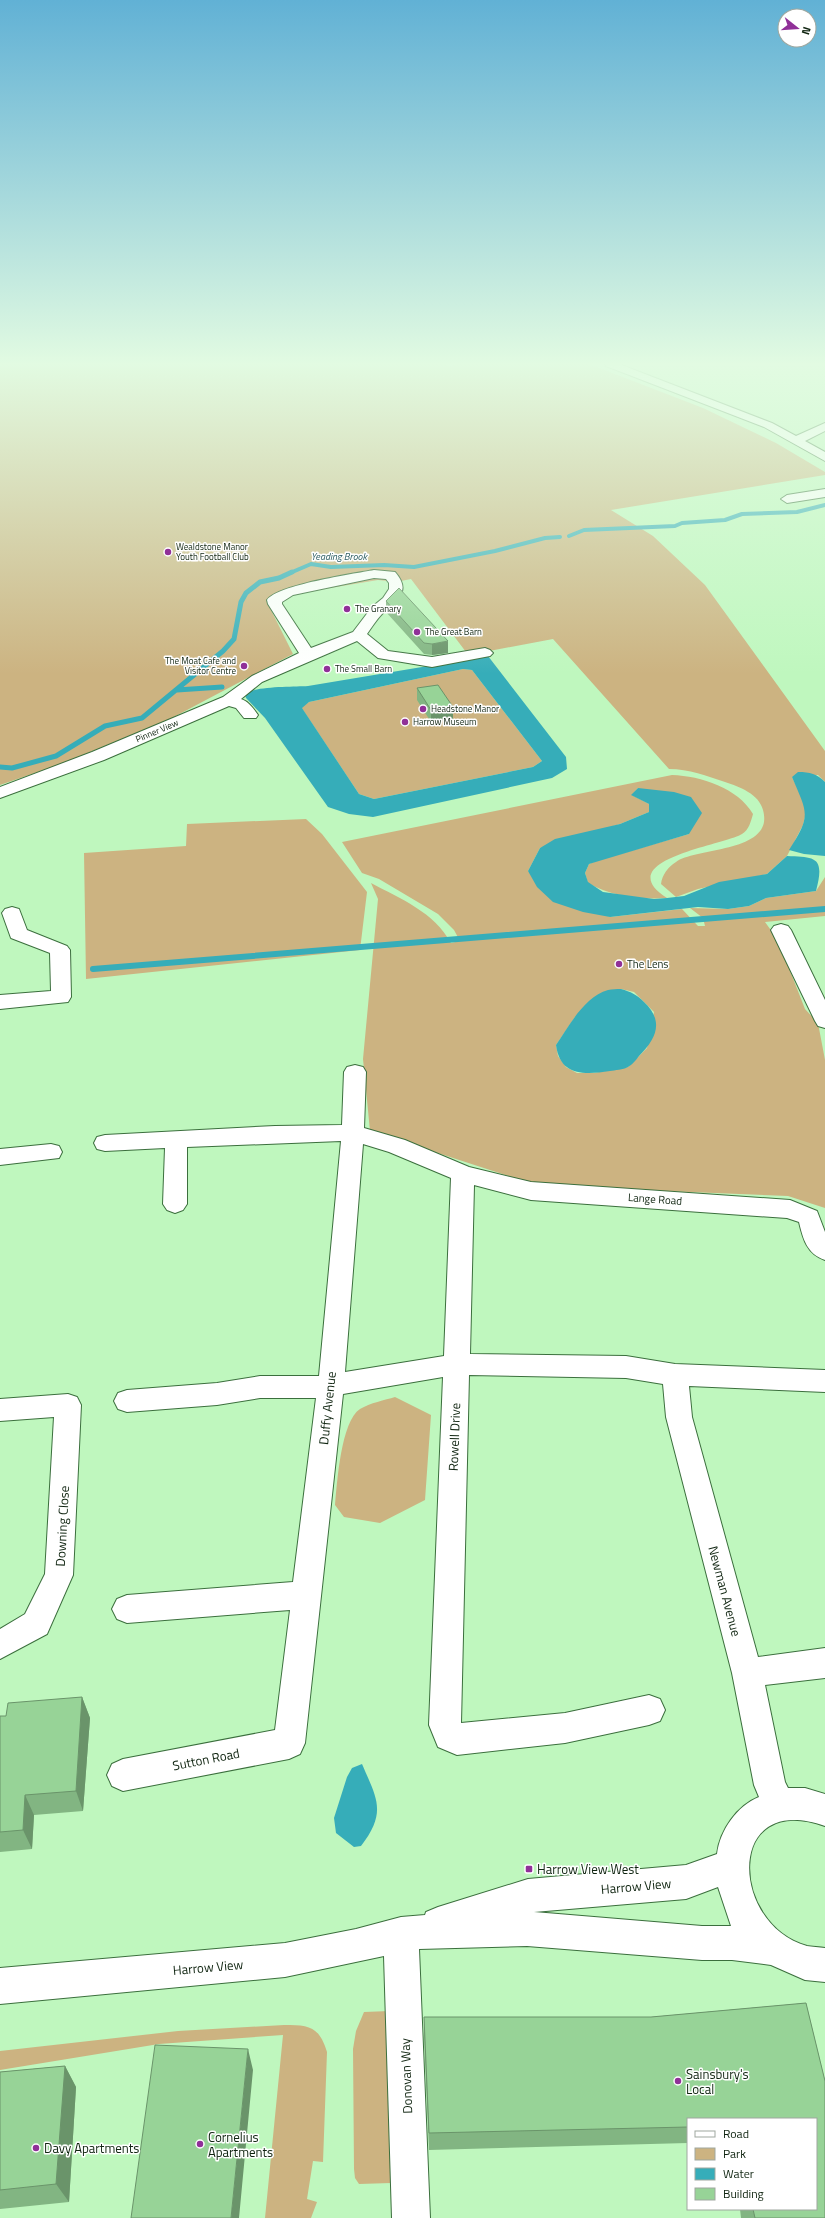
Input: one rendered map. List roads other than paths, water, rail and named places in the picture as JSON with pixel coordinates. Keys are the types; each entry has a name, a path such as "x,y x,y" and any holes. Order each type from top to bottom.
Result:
{"street":[{"path":"788,498 825,493"},
{"path":"308,655 275,604 274,600 277,597 289,592 374,574 390,575 396,582 396,589 389,601 377,610 358,635 367,640 383,655 432,662 485,653"},
{"name":"Pinner View","path":"0,793 98,756 229,700 257,678 358,635"},
{"path":"229,700 242,705 250,715"},
{"path":"0,1002 61,997 60,950 18,934 12,912"},
{"path":"781,930 825,1021"},
{"name":"Duffy Avenue","path":"289,1742 305,1595 331,1385 353,1133 355,1072"},
{"path":"105,1142 275,1134 353,1133 397,1146 463,1174"},
{"path":"175,1204 176,1139"},
{"path":"0,1157 51,1152"},
{"name":"Lange Road","path":"463,1174 531,1191 790,1209 809,1217 816,1242 825,1252"},
{"name":"Rowell Drive","path":"463,1174 444,1725 449,1736 457,1739 565,1728 649,1710"},
{"path":"128,1401 217,1394 260,1387 318,1387 457,1364 626,1367 675,1375 825,1381"},
{"name":"Newman Avenue","path":"675,1375 680,1416 747,1673 770,1785 780,1806"},
{"name":"Downing Close","path":"0,1410 68,1405 59,1575 36,1624 0,1645"},
{"path":"128,1610 305,1595"},
{"path":"747,1673 825,1663"},
{"name":"Sutton Road","path":"123,1775 289,1742"},
{"path":"773,1948 754,1930 743,1914 736,1892 733,1865 734,1849 748,1823 769,1808 790,1803 816,1806 825,1810"},
{"name":"Harrow View","path":"0,1986 285,1960 356,1946 407,1933 528,1896 686,1882 733,1865"},
{"name":"Harrow View","path":"407,1933 526,1929 702,1943 732,1943 773,1948 805,1963 825,1965"},
{"name":"Donovan Way","path":"407,1933 411,2218"}],"water":[{"path":"488,656 566,757 567,769 552,778 373,817 349,814 328,807 265,718 246,698 245,694 250,691 265,688 308,686","holes":["463,669 472,670 542,761 533,767 374,799 359,794 302,708 309,702"]},
{"path":"798,772 813,774 825,782 825,856 804,854 789,850 801,829 805,814 804,807 792,777"},
{"path":"638,788 674,792 691,797 702,813 689,834 589,864 585,873 588,882 603,892 654,899 684,896 719,882 767,874 787,856 805,857 816,861 819,871 819,880 816,891 766,898 749,906 728,909 698,907 610,917 583,912 553,902 537,887 528,871 540,848 555,839 620,824 649,812 649,804 631,795"},
{"path":"621,989 631,992 638,997 650,1009 654,1016 656,1029 650,1043 632,1064 624,1069 583,1073 568,1068 562,1063 558,1055 556,1045 566,1029 584,1005 592,999 608,990"},
{"path":"362,1764 375,1796 377,1814 369,1834 361,1846 354,1847 336,1833 334,1818 347,1777 352,1768"}],"waterway":[{"name":"Yeading Brook","path":"569,536 584,530 675,526 682,523 725,520 742,514 797,512 825,505"},
{"name":"Yeading Brook","path":"290,573 311,564 331,567 384,565 414,567 495,551 545,538 560,537"},
{"name":"Yeading Brook","path":"0,767 12,768 56,756 105,726 142,718 223,651 234,639 241,602 246,593 260,582 279,578 292,572"},
{"name":"Yeading Brook","path":"177,690 222,687"},
{"path":"93,969 825,909"}],"place":[{"name":"Wealdstone Manor Youth Football Club","path":"168,552"},
{"name":"The Granary","path":"347,609"},
{"name":"The Great Barn","path":"417,632"},
{"name":"The Moat Cafe and Visitor Centre","path":"244,666"},
{"name":"The Small Barn","path":"327,669"},
{"name":"Headstone Manor","path":"423,709"},
{"name":"Harrow Museum","path":"405,722"},
{"name":"The Lens","path":"619,964"},
{"name":"Harrow View West","path":"529,1869"},
{"name":"Sainsbury's Local","path":"678,2081"},
{"name":"Cornelius Apartments","path":"200,2144"},
{"name":"Davy Apartments","path":"36,2148"}]}
